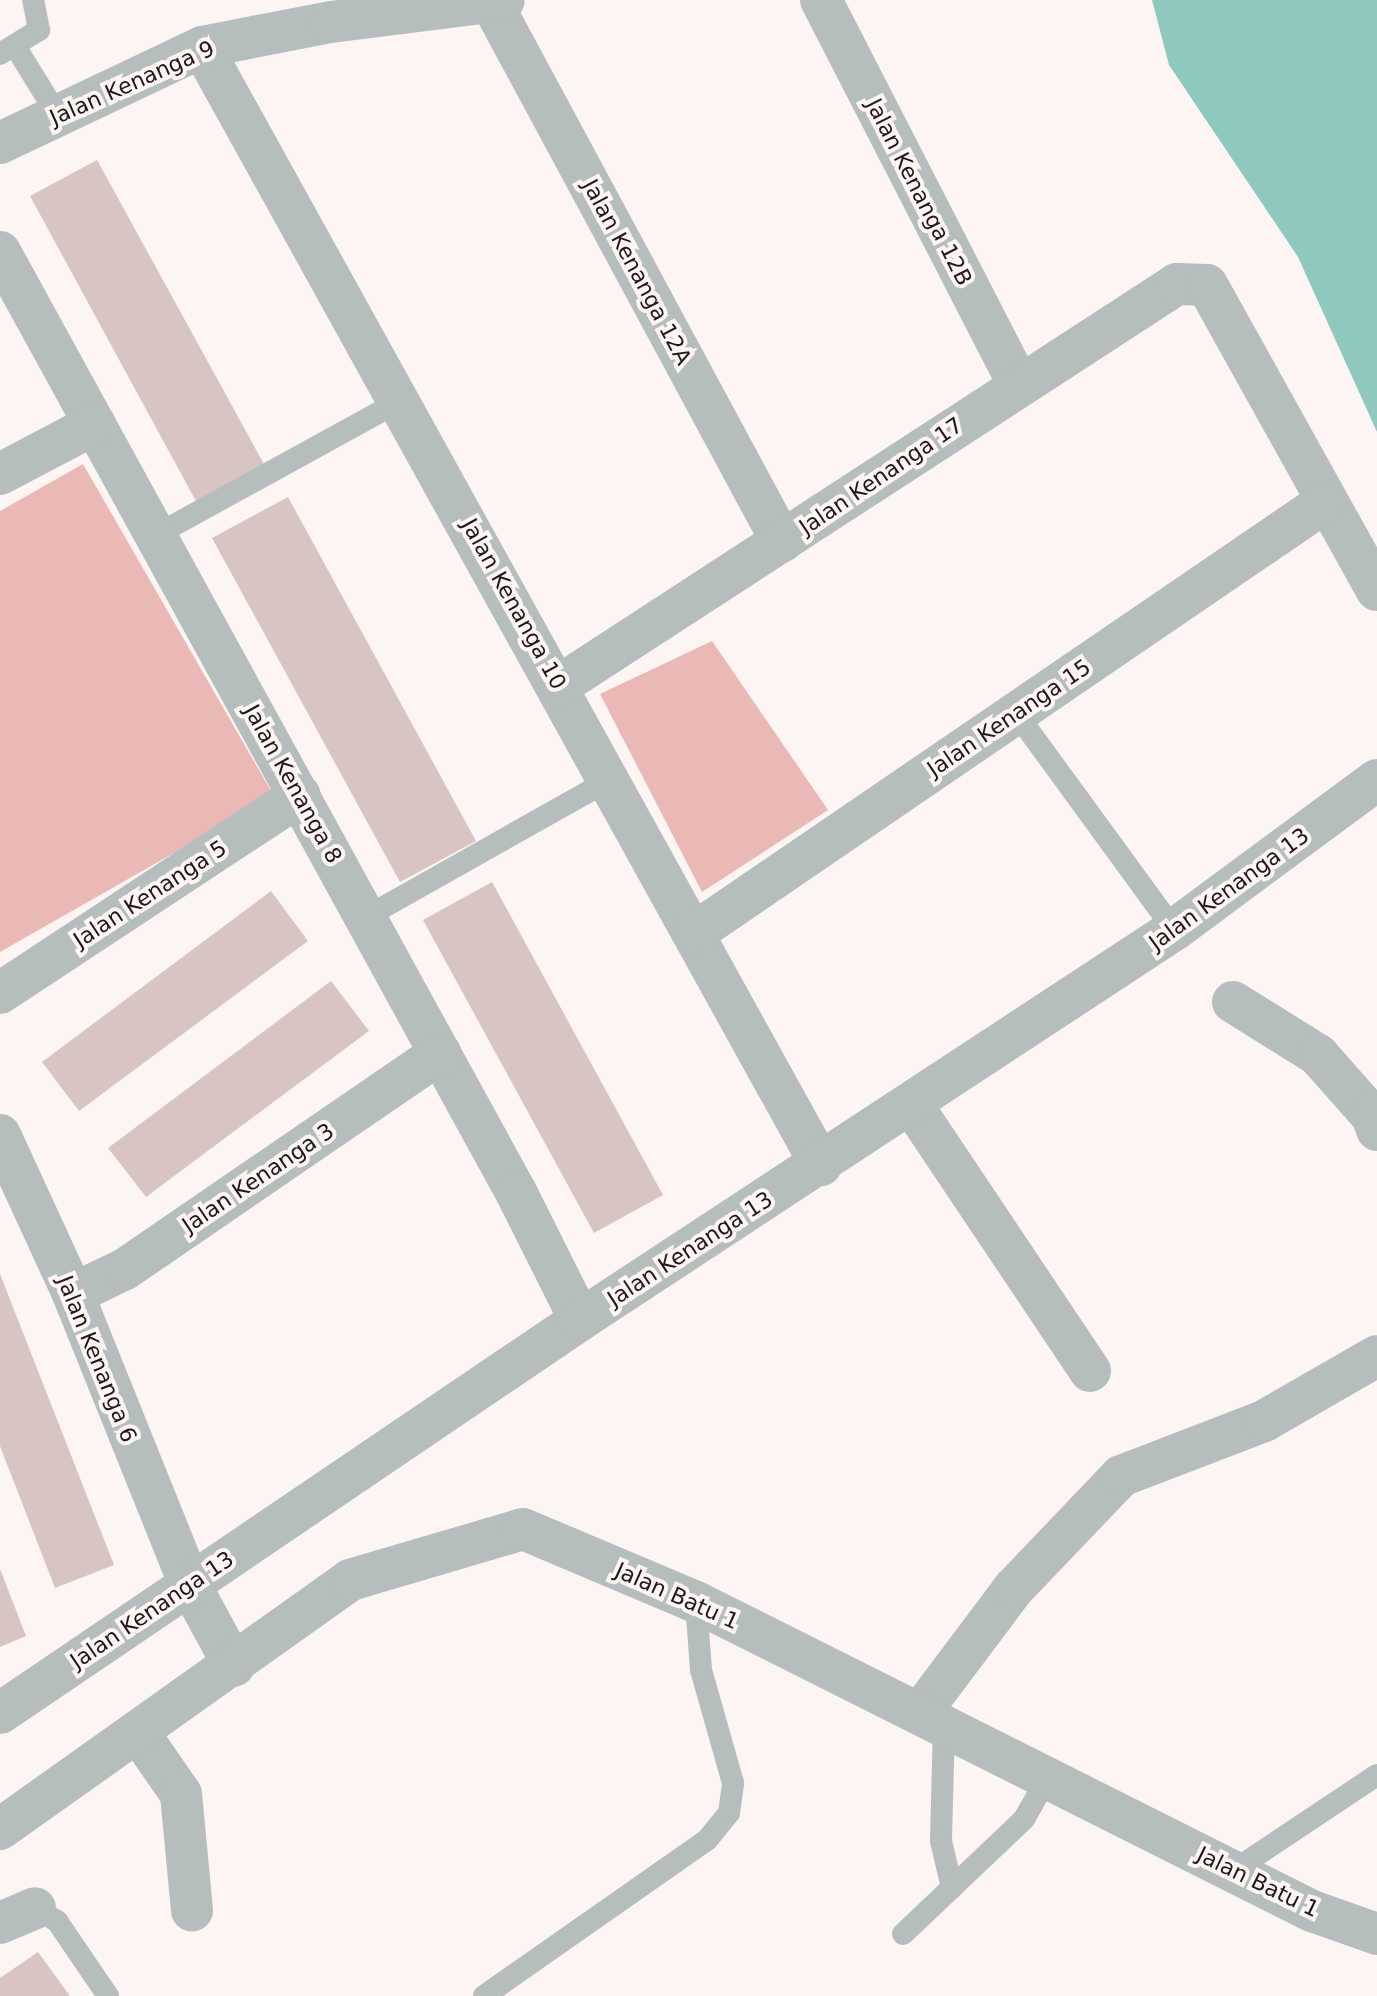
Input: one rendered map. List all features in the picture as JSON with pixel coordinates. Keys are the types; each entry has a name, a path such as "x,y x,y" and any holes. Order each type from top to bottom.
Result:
{"street":[{"name":"Jalan Kenanga 12B","path":"821,0 1018,383"},
{"name":"Jalan Kenanga 9","path":"0,143 202,47 332,11 498,1"},
{"name":"Jalan Kenanga 12A","path":"498,1 782,542"},
{"name":"Jalan Kenanga 10","path":"202,47 560,685 821,1165"},
{"name":"Jalan Kenanga 8","path":"0,252 300,795 580,1320"},
{"name":"Jalan Kenanga 17","path":"560,685 782,542 1018,383 1177,284 1207,285 1324,503"},
{"path":"0,474 95,424"},
{"path":"1324,503 1377,590"},
{"name":"Jalan Kenanga 15","path":"694,933 1324,503"},
{"name":"Jalan Kenanga 13","path":"0,1713 580,1320 821,1165 1174,930 1377,780"},
{"name":"Jalan Kenanga 5","path":"0,993 300,795"},
{"path":"1233,1002 1318,1055 1372,1116 1377,1130"},
{"name":"Jalan Kenanga 3","path":"73,1294 125,1269 440,1053"},
{"path":"912,1105 1090,1371"},
{"name":"Jalan Kenanga 6","path":"0,1135 12,1190 73,1294 190,1585 234,1666"},
{"path":"932,1719 1014,1588 1121,1476 1264,1421 1377,1356"},
{"name":"Jalan Batu 1","path":"0,1829 234,1666 350,1580 523,1529 696,1602 1312,1911 1377,1934"},
{"path":"138,1732 181,1794 192,1910"}],"lane":[{"path":"33,0 39,30 7,50 58,116"},
{"path":"156,535 400,401"},
{"path":"1016,713 1174,930"},
{"path":"366,917 611,779"},
{"path":"484,1996 707,1840 729,1813 733,1783 701,1670 696,1602"},
{"path":"932,1719 941,1841 952,1888"},
{"path":"1233,1871 1377,1775"},
{"path":"903,1934 1024,1819 1048,1777"},
{"path":"17,1916 57,1921 108,1996"}],"shaded area":[{"path":"83,464 274,796 0,952 0,511"},
{"path":"712,641 828,810 702,892 600,694"}],"water":[{"path":"1152,0 1377,0 1377,432 1298,257 1169,65"}],"building":[{"path":"97,160 265,466 197,503 30,196"},
{"path":"288,497 476,841 400,882 212,538"},
{"path":"492,882 663,1195 594,1233 423,920"},
{"path":"271,891 308,941 79,1111 42,1062"},
{"path":"331,981 369,1031 146,1197 108,1148"},
{"path":"0,1274 114,1565 55,1588 0,1446"},
{"path":"0,1569 26,1636 0,1647"},
{"path":"38,1952 70,1996 0,1996 0,1978"}]}
